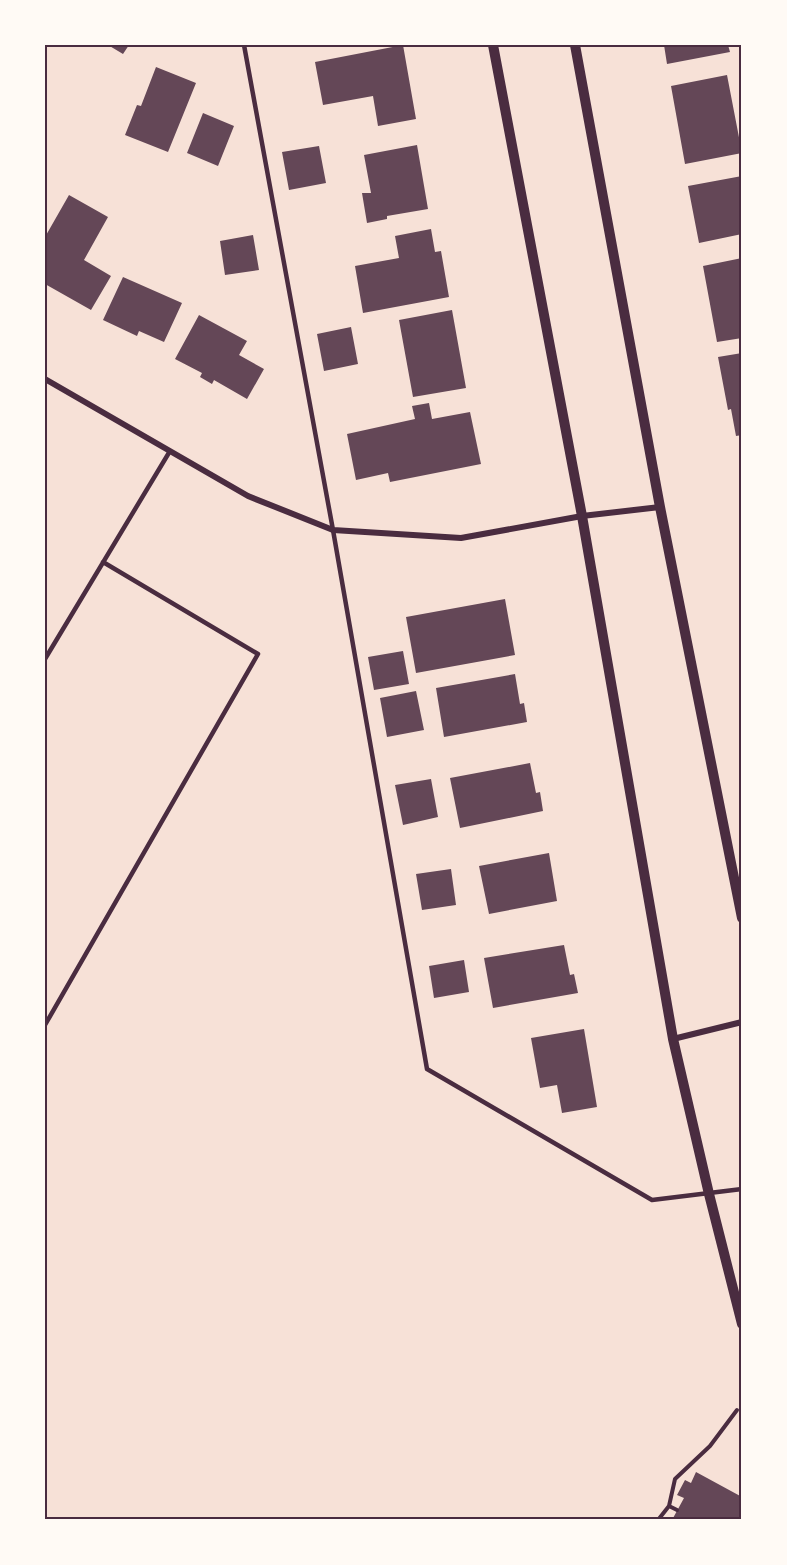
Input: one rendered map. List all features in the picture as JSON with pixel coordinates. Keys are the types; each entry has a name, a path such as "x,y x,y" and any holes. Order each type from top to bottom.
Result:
{"street":[{"path":"493,45 582,516 673,1039 742,1324"},
{"path":"575,45 660,507 742,918"},
{"path":"45,379 248,496 333,530 461,538 582,516 660,507"},
{"path":"673,1039 742,1022"}],"lane":[{"path":"244,45 333,530 427,1069 652,1200 742,1189"},
{"path":"45,659 170,451"},
{"path":"45,1025 258,654 103,562"}],"path":[{"path":"658,1520 669,1506 675,1479 710,1446 737,1410"},
{"path":"669,1506 677,1510"}],"building":[{"path":"108,45 129,45 123,54"},
{"path":"403,45 416,119 378,126 373,96 323,105 315,62"},
{"path":"664,45 728,45 730,52 667,64"},
{"path":"156,67 196,83 168,152 125,135 137,105 141,106"},
{"path":"727,75 742,153 685,164 671,86"},
{"path":"203,113 234,126 218,166 187,153"},
{"path":"417,145 428,209 387,216 387,219 367,223 362,193 371,193 364,155"},
{"path":"319,146 326,183 289,190 282,152"},
{"path":"742,176 742,234 699,243 688,186"},
{"path":"69,195 108,217 84,260 111,276 91,310 45,284 45,237"},
{"path":"431,229 435,252 441,251 449,297 363,313 355,266 399,258 395,236"},
{"path":"253,235 259,270 225,275 220,241"},
{"path":"742,258 742,338 717,342 703,266"},
{"path":"123,277 182,303 164,342 139,331 137,336 103,320"},
{"path":"452,310 466,388 413,397 399,320"},
{"path":"199,315 247,341 239,355 264,369 247,399 214,380 212,384 200,377 202,373 175,359"},
{"path":"351,327 358,364 324,371 317,334"},
{"path":"742,353 742,435 736,436 731,409 728,410 718,357"},
{"path":"429,403 432,419 470,412 481,464 390,482 388,473 356,480 347,434 415,419 412,406"},
{"path":"505,599 515,655 416,673 406,617"},
{"path":"403,651 409,684 374,690 368,657"},
{"path":"515,674 520,704 524,703 527,722 444,737 436,688"},
{"path":"416,691 424,730 387,737 380,698"},
{"path":"530,763 536,793 540,792 543,811 460,828 450,778"},
{"path":"431,779 438,817 403,825 395,785"},
{"path":"549,853 557,901 489,914 479,866"},
{"path":"451,869 456,905 422,910 416,874"},
{"path":"564,945 570,975 574,974 578,993 493,1008 484,958"},
{"path":"464,960 469,992 434,998 429,966"},
{"path":"584,1029 597,1107 562,1113 557,1085 540,1088 531,1038"},
{"path":"696,1472 742,1497 742,1520 672,1520 684,1498 677,1495 685,1480 691,1483"}]}
